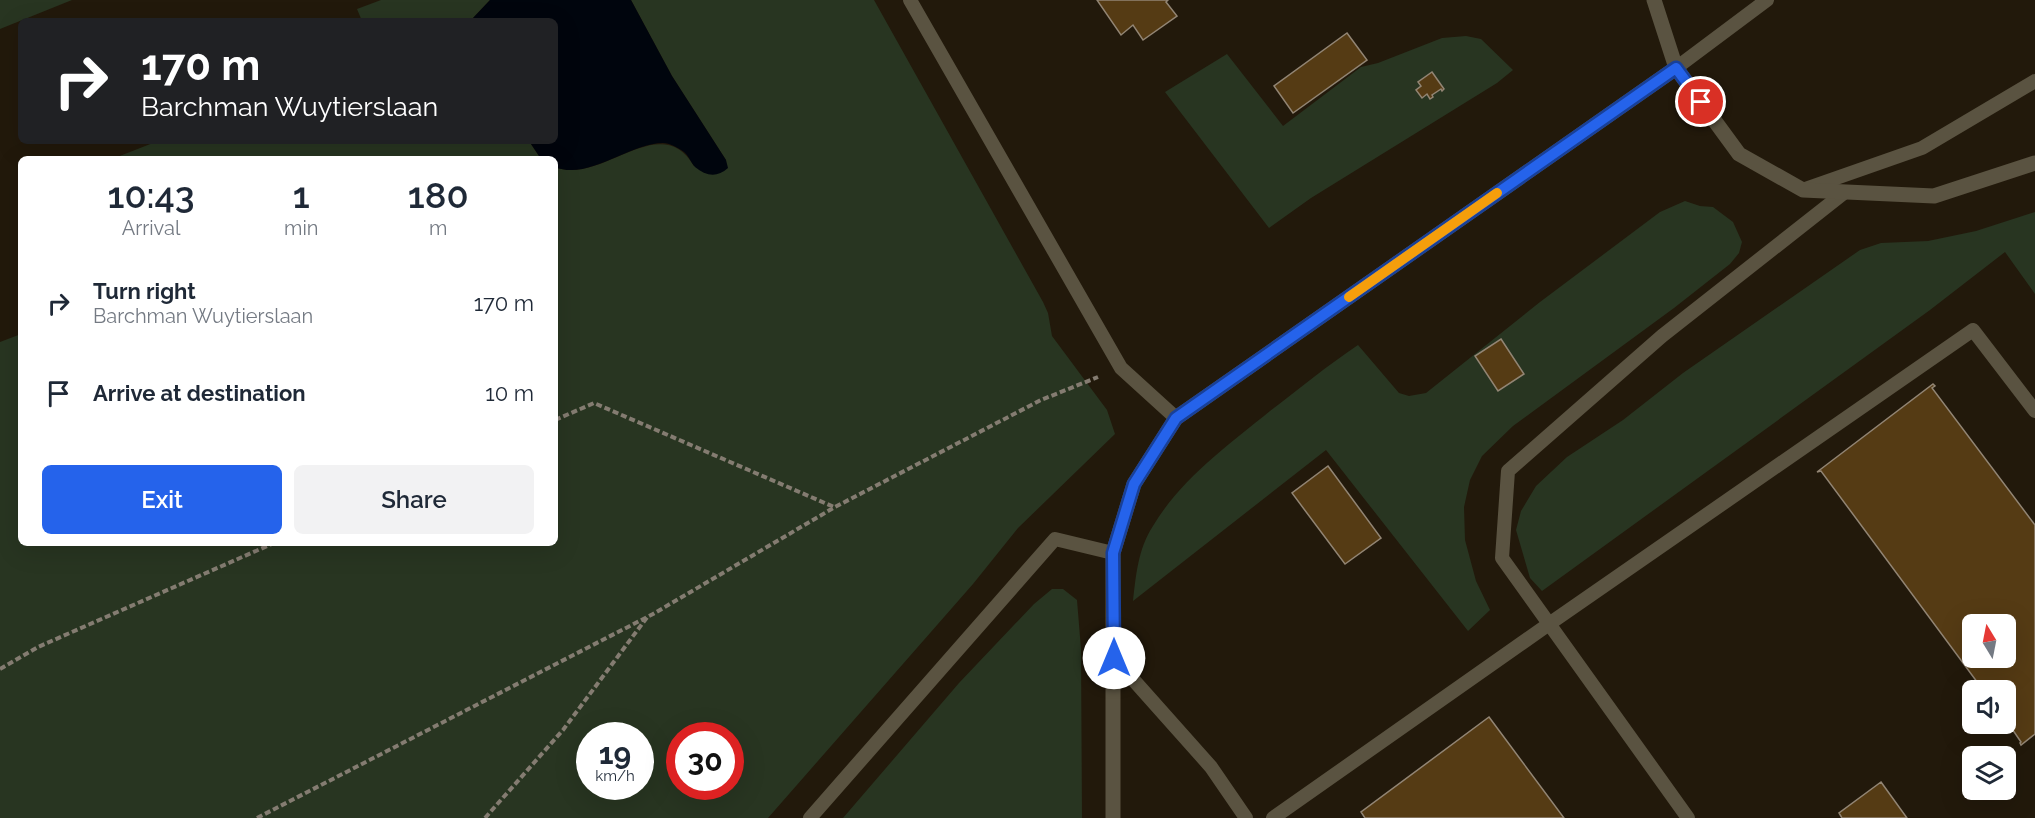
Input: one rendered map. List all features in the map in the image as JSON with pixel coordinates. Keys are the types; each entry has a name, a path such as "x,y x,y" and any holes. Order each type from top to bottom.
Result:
{"street":[{"path":"1654,0 1676,68 1738,154 1803,190 1934,196 2035,163"},
{"path":"1113,818 1113,553 1134,484 1176,418 1676,68"}],"lane":[{"path":"910,0 1121,368 1176,418"},
{"path":"1676,68 1767,0"},
{"path":"1803,190 1922,148 2035,81"},
{"path":"1688,818 1502,558 1508,471 1662,336 1845,192"},
{"path":"1273,818 1973,330 2035,411"},
{"path":"810,818 1056,539 1113,553"},
{"path":"1114,658 1211,767 1246,818"}],"path":[{"path":"257,818 648,616 835,507 1041,400 1121,368"},
{"path":"558,419 594,403 835,507"},
{"path":"0,669 38,647 267,546"},
{"path":"485,818 563,730 648,616"}],"green space":[{"path":"0,0 72,0 27,18 18,18 18,22 0,29"},
{"path":"381,0 490,0 473,18 361,18 357,9"},
{"path":"631,0 874,0 1043,302 1048,313 1052,336 1107,410 1115,434 1018,528 973,584 768,818 0,818 0,342 18,335 18,546 558,546 558,168 573,170 591,167 647,146 664,144 680,150 694,166 726,160 672,76"},
{"path":"1466,36 1481,39 1513,70 1497,83 1311,198 1269,228 1165,92 1227,54 1283,126 1361,67 1378,63 1442,38"},
{"path":"150,144 531,144 539,156 120,156"},
{"path":"1685,201 1713,207 1733,222 1742,242 1739,253 1730,264 1674,308 1513,426 1482,456 1470,480 1464,507 1465,540 1476,581 1490,610 1468,631 1326,450 1133,601 1144,544 1164,509 1177,493 1222,450 1358,345 1399,393 1409,396 1426,393 1540,302 1660,212"},
{"path":"2035,212 2035,294 2005,252 1930,310 1542,591 1530,578 1516,530 1521,511 1536,486 1567,457 1623,420 1683,373 1860,250 1881,243 1928,241 1976,231"},
{"path":"1052,589 1063,589 1077,600 1081,649 1082,818 843,818 959,683 1034,604"}],"shaded area":[{"path":"490,0 631,0 672,76 726,160 728,168 712,175 703,172 695,167 682,150 663,143 637,149 595,166 568,170 558,168 558,156 539,156 531,144 558,144 558,18 473,18"}],"building":[{"path":"1097,0 1168,0 1166,2 1177,16 1143,40 1133,25 1121,35"},
{"path":"1347,33 1367,60 1293,113 1274,86"},
{"path":"1432,72 1444,89 1432,95 1430,99 1427,94 1422,98 1416,90 1421,86 1418,82"},
{"path":"1501,339 1524,374 1498,391 1475,356"},
{"path":"1933,384 1935,386 1932,388 2035,525 2035,734 2021,745 2016,734 2016,680 1976,680 1967,668 2016,668 2016,614 1962,614 1962,662 1821,471 1817,472"},
{"path":"1328,466 1381,538 1345,564 1292,493"},
{"path":"1489,717 1564,818 1365,818 1361,812"},
{"path":"1881,782 1907,818 1842,818 1839,813"}],"slow traffic":[{"path":"1349,297 1497,193"}],"route":[{"path":"1114,658 1113,553 1134,484 1176,418 1676,68 1701,102"}]}
